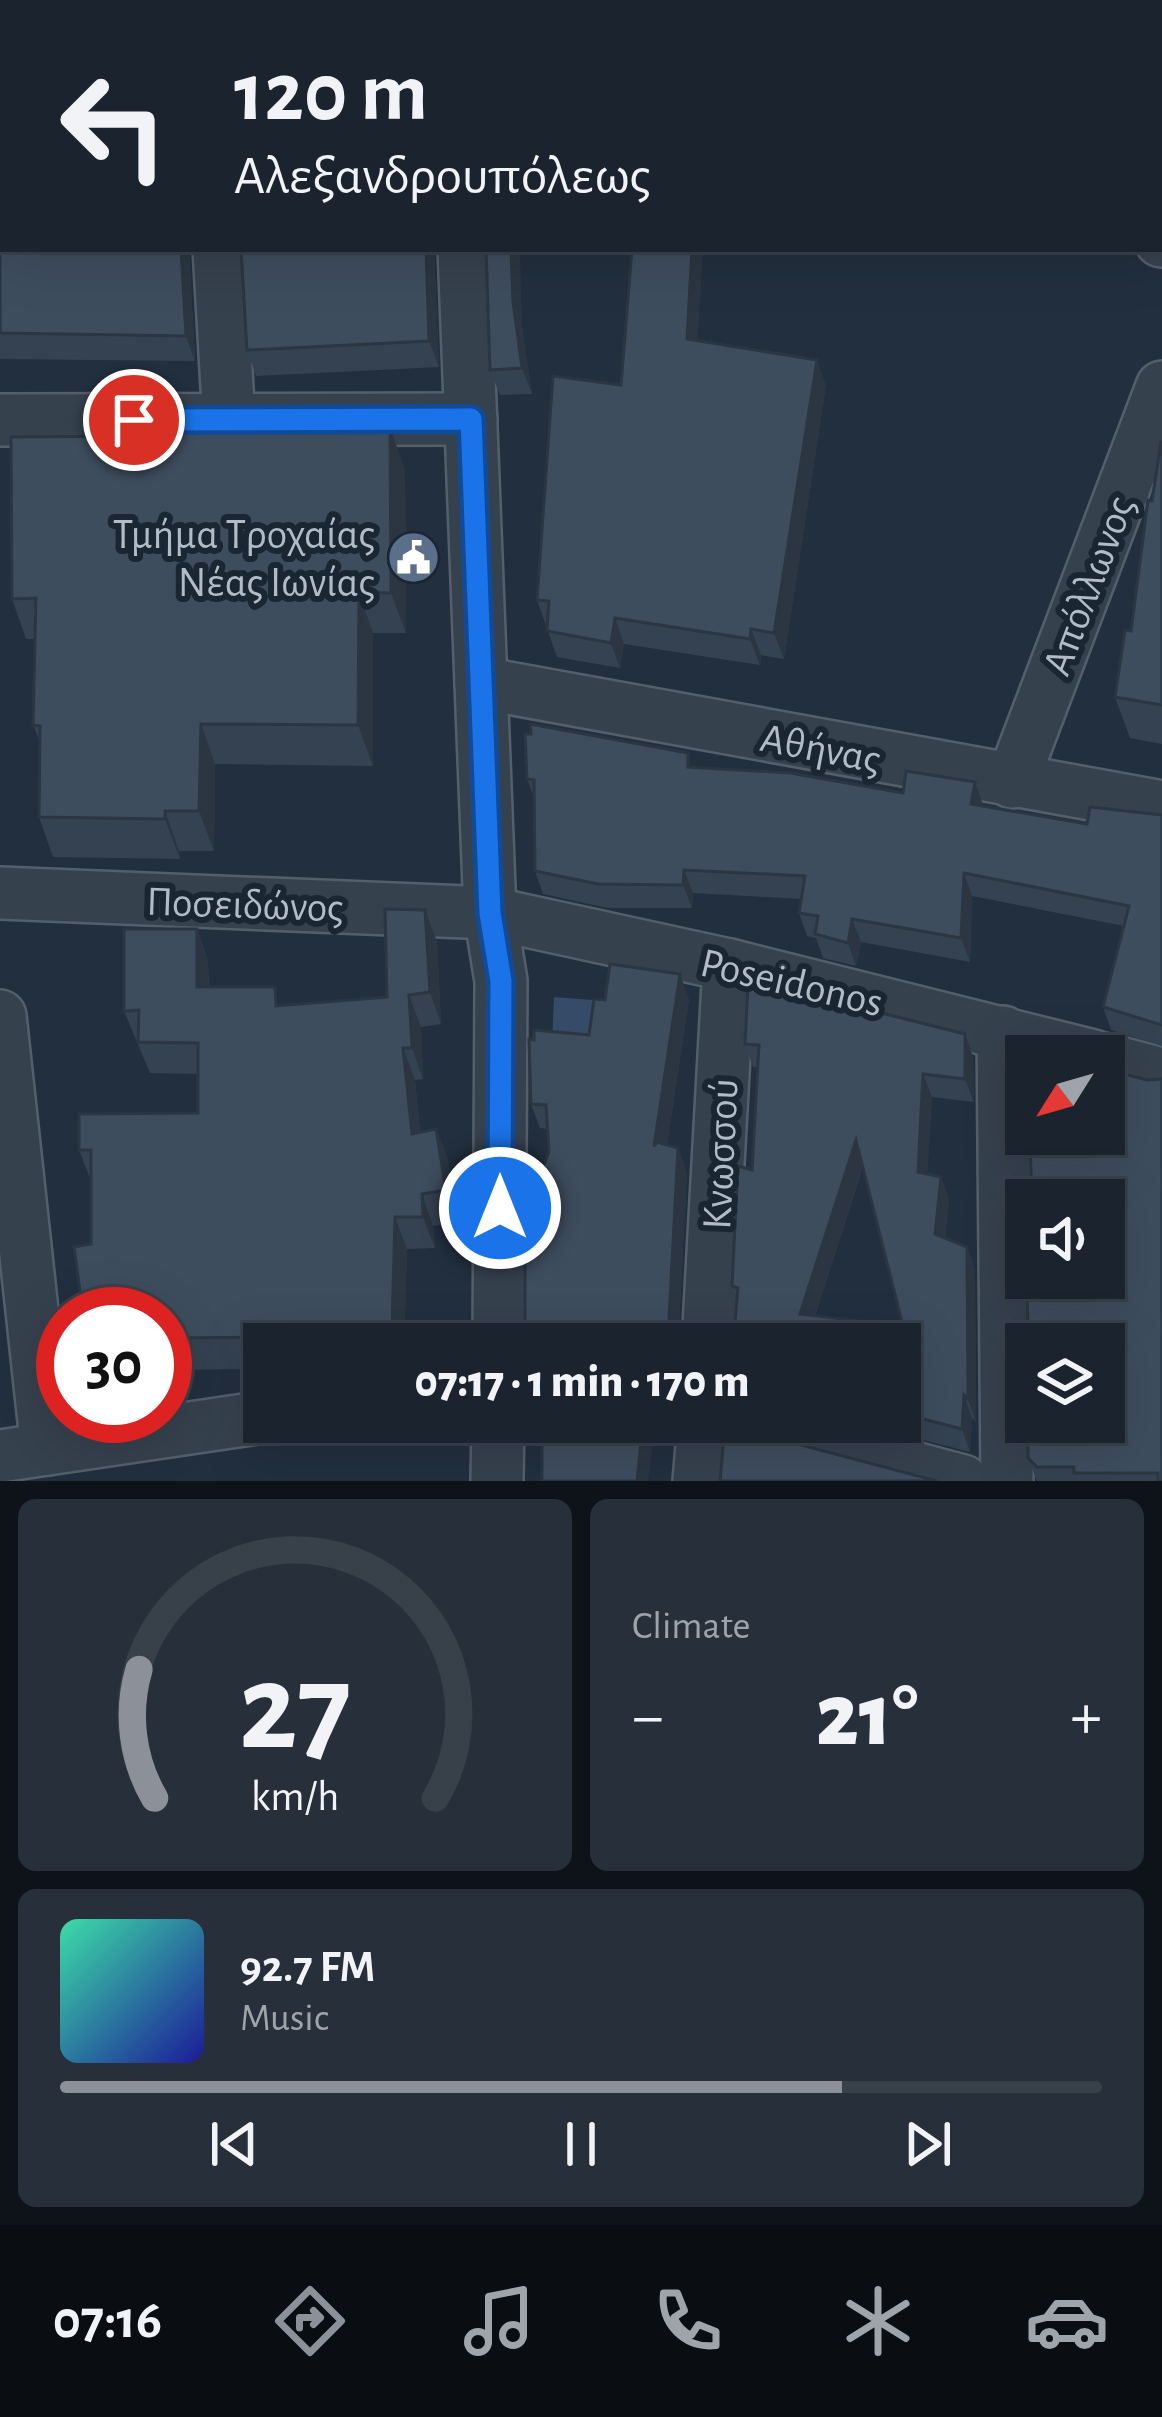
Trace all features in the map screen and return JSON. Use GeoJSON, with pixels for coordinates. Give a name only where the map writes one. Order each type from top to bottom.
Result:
{"type":"FeatureCollection","features":[{"type":"Feature","properties":{"kind":"street"},"geometry":{"type":"LineString","coordinates":[[219,252],[229,422]]}},
{"type":"Feature","properties":{"kind":"street"},"geometry":{"type":"LineString","coordinates":[[464,252],[490,913],[501,981],[500,1323]]}},
{"type":"Feature","properties":{"kind":"street","name":"Απόλλωνος"},"geometry":{"type":"LineString","coordinates":[[1012,782],[1162,387]]}},
{"type":"Feature","properties":{"kind":"street"},"geometry":{"type":"LineString","coordinates":[[0,420],[471,419]]}},
{"type":"Feature","properties":{"kind":"street","name":"Αθήνας"},"geometry":{"type":"LineString","coordinates":[[481,683],[1162,807]]}},
{"type":"Feature","properties":{"kind":"street","name":"Ποσειδώνος"},"geometry":{"type":"LineString","coordinates":[[0,893],[490,913]]}},
{"type":"Feature","properties":{"kind":"street","name":"Poseidonos"},"geometry":{"type":"LineString","coordinates":[[490,913],[1014,1035]]}},
{"type":"Feature","properties":{"kind":"street","name":"Κνωσσού"},"geometry":{"type":"LineString","coordinates":[[709,1323],[729,965]]}},
{"type":"Feature","properties":{"kind":"street"},"geometry":{"type":"LineString","coordinates":[[0,1016],[24,1452],[243,1420]]}},
{"type":"Feature","properties":{"kind":"street"},"geometry":{"type":"LineString","coordinates":[[1003,1032],[1007,1481]]}},
{"type":"Feature","properties":{"kind":"street"},"geometry":{"type":"LineString","coordinates":[[1125,1064],[1162,1074]]}},
{"type":"Feature","properties":{"kind":"street"},"geometry":{"type":"LineString","coordinates":[[497,1481],[498,1443]]}},
{"type":"Feature","properties":{"kind":"street"},"geometry":{"type":"LineString","coordinates":[[699,1481],[702,1443]]}},
{"type":"Feature","properties":{"kind":"street"},"geometry":{"type":"LineString","coordinates":[[819,1443],[963,1481]]}},
{"type":"Feature","properties":{"kind":"water"},"geometry":{"type":"Polygon","coordinates":[[[554,997],[593,1000],[592,1011],[599,1020],[594,1046],[552,1042],[554,997]]]}},
{"type":"Feature","properties":{"kind":"building"},"geometry":{"type":"Polygon","coordinates":[[[0,252],[181,252],[186,336],[0,333],[0,252]]]}},
{"type":"Feature","properties":{"kind":"building"},"geometry":{"type":"Polygon","coordinates":[[[241,252],[426,252],[429,341],[247,350],[241,252]]]}},
{"type":"Feature","properties":{"kind":"building"},"geometry":{"type":"Polygon","coordinates":[[[486,252],[511,252],[522,368],[490,370],[486,252]]]}},
{"type":"Feature","properties":{"kind":"building"},"geometry":{"type":"Polygon","coordinates":[[[632,252],[692,252],[687,339],[817,360],[774,633],[751,629],[750,639],[615,618],[611,643],[547,631],[549,601],[537,600],[553,376],[621,385],[632,252]]]}},
{"type":"Feature","properties":{"kind":"building"},"geometry":{"type":"Polygon","coordinates":[[[146,427],[390,428],[391,593],[359,592],[358,725],[201,724],[199,811],[165,811],[165,819],[39,817],[40,726],[33,725],[36,598],[12,599],[11,437],[145,436],[146,427]]]}},
{"type":"Feature","properties":{"kind":"building"},"geometry":{"type":"Polygon","coordinates":[[[1161,442],[1162,705],[1115,697],[1125,630],[1131,631],[1148,500],[1152,501],[1161,442]]]}},
{"type":"Feature","properties":{"kind":"building"},"geometry":{"type":"Polygon","coordinates":[[[530,724],[688,753],[688,767],[790,773],[903,793],[906,771],[975,782],[971,804],[1087,824],[1090,807],[1162,815],[1162,1025],[1103,1007],[1129,906],[964,873],[961,938],[852,919],[848,943],[815,934],[818,916],[799,913],[805,876],[684,870],[683,885],[598,884],[535,871],[534,780],[527,779],[525,734],[531,734],[530,724]]]}},
{"type":"Feature","properties":{"kind":"building"},"geometry":{"type":"Polygon","coordinates":[[[385,909],[425,910],[430,992],[409,995],[412,1048],[403,1048],[412,1134],[436,1129],[446,1190],[422,1194],[423,1217],[395,1217],[392,1323],[243,1323],[243,1337],[192,1338],[192,1287],[79,1287],[74,1247],[91,1244],[91,1150],[79,1150],[79,1114],[198,1113],[198,1043],[138,1042],[139,1010],[124,1011],[124,929],[197,929],[197,987],[275,987],[276,1006],[387,997],[385,909]]]}},
{"type":"Feature","properties":{"kind":"building"},"geometry":{"type":"Polygon","coordinates":[[[610,964],[680,974],[654,1146],[657,1142],[678,1148],[670,1323],[525,1323],[521,1218],[531,1218],[549,1151],[546,1105],[531,1104],[529,1039],[534,1040],[534,1030],[589,1035],[594,999],[605,1000],[610,964]]]}},
{"type":"Feature","properties":{"kind":"building"},"geometry":{"type":"Polygon","coordinates":[[[748,985],[794,991],[965,1034],[965,1079],[923,1074],[918,1172],[941,1177],[935,1234],[967,1247],[968,1399],[964,1395],[962,1429],[921,1418],[921,1323],[902,1323],[856,1140],[800,1314],[877,1323],[735,1323],[738,1288],[732,1286],[738,1166],[752,1170],[759,1045],[745,1044],[748,985]]]}},
{"type":"Feature","properties":{"kind":"building"},"geometry":{"type":"Polygon","coordinates":[[[1125,1074],[1162,1079],[1162,1481],[1158,1473],[1074,1473],[1074,1467],[1037,1467],[1028,1458],[1028,1443],[1125,1443],[1125,1323],[1028,1323],[1027,1299],[1125,1299],[1125,1179],[1031,1179],[1030,1155],[1125,1155],[1125,1074]]]}},
{"type":"Feature","properties":{"kind":"building"},"geometry":{"type":"Polygon","coordinates":[[[542,1443],[641,1443],[637,1481],[542,1481],[542,1443]]]}},
{"type":"Feature","properties":{"kind":"building"},"geometry":{"type":"Polygon","coordinates":[[[723,1443],[793,1443],[937,1481],[720,1481],[723,1443]]]}},
{"type":"Feature","properties":{"kind":"place","name":"Τμήμα Τροχαίας Νέας Ιωνίας"},"geometry":{"type":"Point","coordinates":[414,557]}},
{"type":"Feature","properties":{"kind":"route"},"geometry":{"type":"LineString","coordinates":[[134,420],[471,419],[490,913],[501,981],[500,1208]]}}]}
